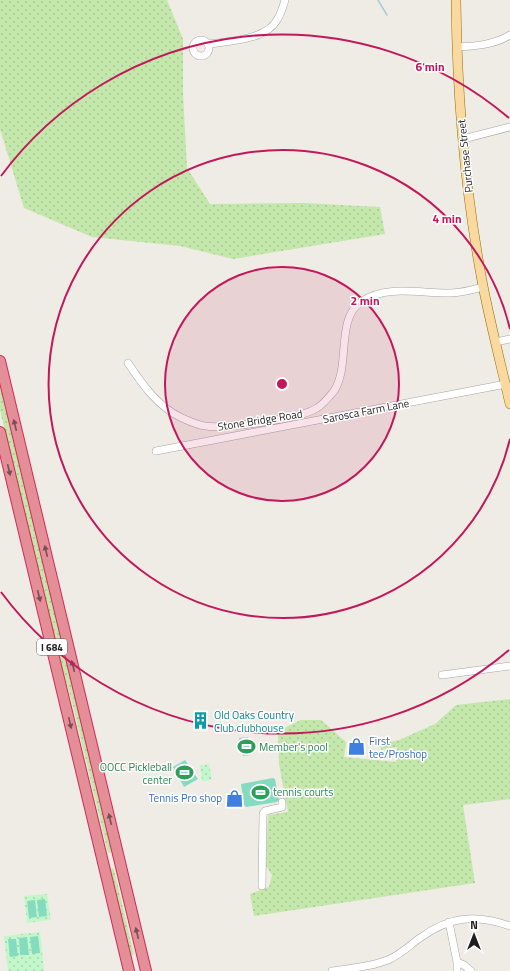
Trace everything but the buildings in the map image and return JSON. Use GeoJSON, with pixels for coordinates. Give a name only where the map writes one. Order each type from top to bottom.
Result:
{"type":"FeatureCollection","features":[{"type":"Feature","properties":{"kind":"highway","name":"I 684"},"geometry":{"type":"LineString","coordinates":[[0,360],[146,971]]}},
{"type":"Feature","properties":{"kind":"highway","name":"I 684"},"geometry":{"type":"LineString","coordinates":[[0,432],[129,971]]}},
{"type":"Feature","properties":{"kind":"main road","name":"Purchase Street"},"geometry":{"type":"LineString","coordinates":[[456,0],[456,47],[459,105],[471,210],[483,287],[510,404]]}},
{"type":"Feature","properties":{"kind":"street"},"geometry":{"type":"LineString","coordinates":[[209,44],[253,37],[271,28],[277,22],[285,0]]}},
{"type":"Feature","properties":{"kind":"street"},"geometry":{"type":"LineString","coordinates":[[456,47],[491,43],[510,35]]}},
{"type":"Feature","properties":{"kind":"street"},"geometry":{"type":"LineString","coordinates":[[463,139],[510,127]]}},
{"type":"Feature","properties":{"kind":"street","name":"Stone Bridge Road"},"geometry":{"type":"LineString","coordinates":[[128,362],[151,394],[167,409],[181,418],[203,426],[235,426],[287,417],[310,412],[319,407],[335,390],[340,377],[344,358],[346,328],[355,308],[361,302],[379,293],[428,292],[451,294],[483,287]]}},
{"type":"Feature","properties":{"kind":"street"},"geometry":{"type":"LineString","coordinates":[[496,342],[510,339]]}},
{"type":"Feature","properties":{"kind":"street","name":"Sarosca Farm Lane"},"geometry":{"type":"LineString","coordinates":[[156,451],[506,384]]}},
{"type":"Feature","properties":{"kind":"street"},"geometry":{"type":"LineString","coordinates":[[442,675],[510,666]]}},
{"type":"Feature","properties":{"kind":"street"},"geometry":{"type":"LineString","coordinates":[[262,886],[263,814],[265,811],[282,807],[282,802]]}},
{"type":"Feature","properties":{"kind":"street"},"geometry":{"type":"LineString","coordinates":[[332,971],[362,969],[390,959],[420,938],[449,922],[476,918],[487,919],[510,926]]}},
{"type":"Feature","properties":{"kind":"street"},"geometry":{"type":"LineString","coordinates":[[449,922],[457,962],[457,971]]}},
{"type":"Feature","properties":{"kind":"street"},"geometry":{"type":"LineString","coordinates":[[457,962],[471,971]]}},
{"type":"Feature","properties":{"kind":"green space"},"geometry":{"type":"Polygon","coordinates":[[[0,0],[167,0],[183,39],[183,94],[187,168],[210,204],[304,203],[380,207],[385,234],[233,259],[180,246],[92,237],[24,208],[0,129],[0,0]]]}},
{"type":"Feature","properties":{"kind":"green space"},"geometry":{"type":"Polygon","coordinates":[[[0,381],[103,811],[112,852],[108,853],[0,410],[0,381]]]}},
{"type":"Feature","properties":{"kind":"green space"},"geometry":{"type":"Polygon","coordinates":[[[510,699],[510,799],[463,805],[475,883],[254,916],[250,894],[269,887],[272,875],[266,866],[268,815],[288,812],[279,764],[278,731],[301,720],[321,720],[346,742],[344,757],[396,762],[397,747],[381,750],[380,744],[399,740],[435,724],[456,705],[510,699]]]}},
{"type":"Feature","properties":{"kind":"green space","name":"OOCC Pickleball center"},"geometry":{"type":"Polygon","coordinates":[[[185,760],[198,779],[184,787],[173,767],[185,760]]]}},
{"type":"Feature","properties":{"kind":"green space"},"geometry":{"type":"Polygon","coordinates":[[[209,764],[212,780],[202,781],[200,765],[209,764]]]}},
{"type":"Feature","properties":{"kind":"green space","name":"tennis courts"},"geometry":{"type":"Polygon","coordinates":[[[273,778],[275,779],[279,800],[277,802],[246,807],[244,805],[241,784],[273,778]]]}},
{"type":"Feature","properties":{"kind":"green space"},"geometry":{"type":"Polygon","coordinates":[[[110,869],[114,869],[134,954],[131,956],[110,869]]]}},
{"type":"Feature","properties":{"kind":"green space"},"geometry":{"type":"Polygon","coordinates":[[[47,894],[51,920],[27,923],[24,896],[47,894]]]}},
{"type":"Feature","properties":{"kind":"green space"},"geometry":{"type":"Polygon","coordinates":[[[45,899],[47,916],[39,917],[37,900],[45,899]]]}},
{"type":"Feature","properties":{"kind":"green space"},"geometry":{"type":"Polygon","coordinates":[[[35,900],[37,917],[29,918],[27,901],[35,900]]]}},
{"type":"Feature","properties":{"kind":"green space"},"geometry":{"type":"Polygon","coordinates":[[[40,932],[44,971],[8,971],[4,936],[40,932]]]}},
{"type":"Feature","properties":{"kind":"green space"},"geometry":{"type":"Polygon","coordinates":[[[38,936],[40,953],[32,954],[30,937],[38,936]]]}},
{"type":"Feature","properties":{"kind":"green space"},"geometry":{"type":"Polygon","coordinates":[[[27,937],[29,955],[20,955],[19,938],[27,937]]]}},
{"type":"Feature","properties":{"kind":"green space"},"geometry":{"type":"Polygon","coordinates":[[[8,939],[16,939],[18,956],[10,957],[8,939]]]}},
{"type":"Feature","properties":{"kind":"water","name":"Member's pool"},"geometry":{"type":"Polygon","coordinates":[[[248,737],[251,755],[243,756],[239,738],[248,737]]]}},
{"type":"Feature","properties":{"kind":"waterway"},"geometry":{"type":"LineString","coordinates":[[378,0],[387,15]]}},
{"type":"Feature","properties":{"kind":"place","name":"Old Oaks Country Club clubhouse"},"geometry":{"type":"Point","coordinates":[201,721]}},
{"type":"Feature","properties":{"kind":"place","name":"Member's pool"},"geometry":{"type":"Point","coordinates":[246,747]}},
{"type":"Feature","properties":{"kind":"place","name":"First tee/Proshop"},"geometry":{"type":"Point","coordinates":[356,747]}},
{"type":"Feature","properties":{"kind":"place","name":"OOCC Pickleball center"},"geometry":{"type":"Point","coordinates":[185,773]}},
{"type":"Feature","properties":{"kind":"place","name":"tennis courts"},"geometry":{"type":"Point","coordinates":[260,792]}},
{"type":"Feature","properties":{"kind":"place","name":"Tennis Pro shop"},"geometry":{"type":"Point","coordinates":[235,798]}}]}
